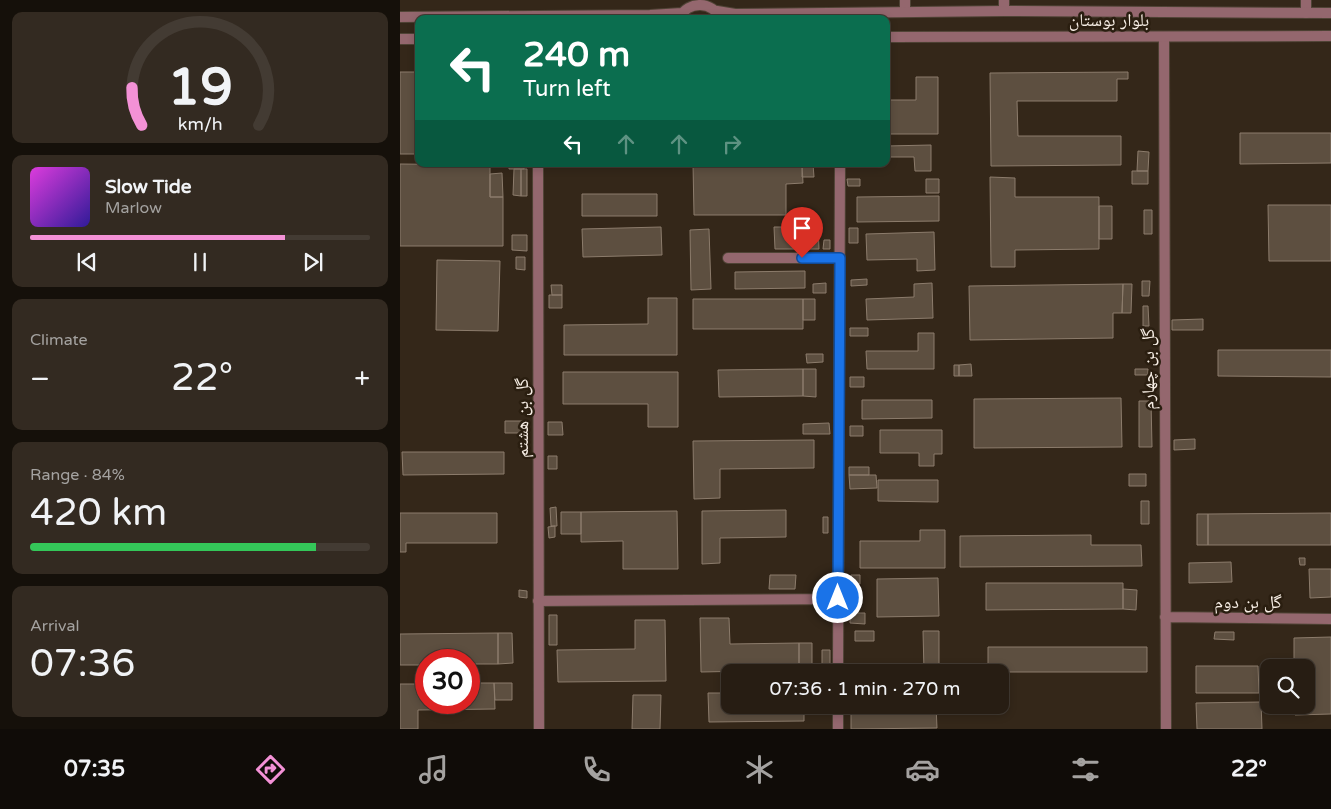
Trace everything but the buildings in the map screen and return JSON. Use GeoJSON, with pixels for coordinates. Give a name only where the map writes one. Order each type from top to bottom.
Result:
{"type":"FeatureCollection","features":[{"type":"Feature","properties":{"kind":"street"},"geometry":{"type":"LineString","coordinates":[[905,0],[905,12]]}},
{"type":"Feature","properties":{"kind":"street"},"geometry":{"type":"LineString","coordinates":[[1004,0],[1004,11]]}},
{"type":"Feature","properties":{"kind":"street"},"geometry":{"type":"LineString","coordinates":[[1306,0],[1306,13]]}},
{"type":"Feature","properties":{"kind":"street"},"geometry":{"type":"LineString","coordinates":[[681,15],[688,8],[703,2]]}},
{"type":"Feature","properties":{"kind":"street","name":"بلوار بوستان"},"geometry":{"type":"LineString","coordinates":[[703,2],[719,15],[1004,11],[1331,13]]}},
{"type":"Feature","properties":{"kind":"street"},"geometry":{"type":"LineString","coordinates":[[400,17],[415,17]]}},
{"type":"Feature","properties":{"kind":"street","name":"بلوار بوستان"},"geometry":{"type":"LineString","coordinates":[[890,37],[1331,36]]}},
{"type":"Feature","properties":{"kind":"street","name":"گل بن چهارم"},"geometry":{"type":"LineString","coordinates":[[1164,37],[1166,729]]}},
{"type":"Feature","properties":{"kind":"street"},"geometry":{"type":"LineString","coordinates":[[400,39],[415,39]]}},
{"type":"Feature","properties":{"kind":"street","name":"گل بن هشتم"},"geometry":{"type":"LineString","coordinates":[[538,167],[539,729]]}},
{"type":"Feature","properties":{"kind":"street"},"geometry":{"type":"LineString","coordinates":[[838,664],[840,167]]}},
{"type":"Feature","properties":{"kind":"street"},"geometry":{"type":"LineString","coordinates":[[728,258],[840,258]]}},
{"type":"Feature","properties":{"kind":"street"},"geometry":{"type":"LineString","coordinates":[[538,601],[838,598]]}},
{"type":"Feature","properties":{"kind":"street","name":"گل بن دوم"},"geometry":{"type":"LineString","coordinates":[[1165,617],[1331,619]]}},
{"type":"Feature","properties":{"kind":"street"},"geometry":{"type":"LineString","coordinates":[[838,714],[838,729]]}},
{"type":"Feature","properties":{"kind":"route"},"geometry":{"type":"LineString","coordinates":[[802,258],[840,258],[838,598]]}}]}
